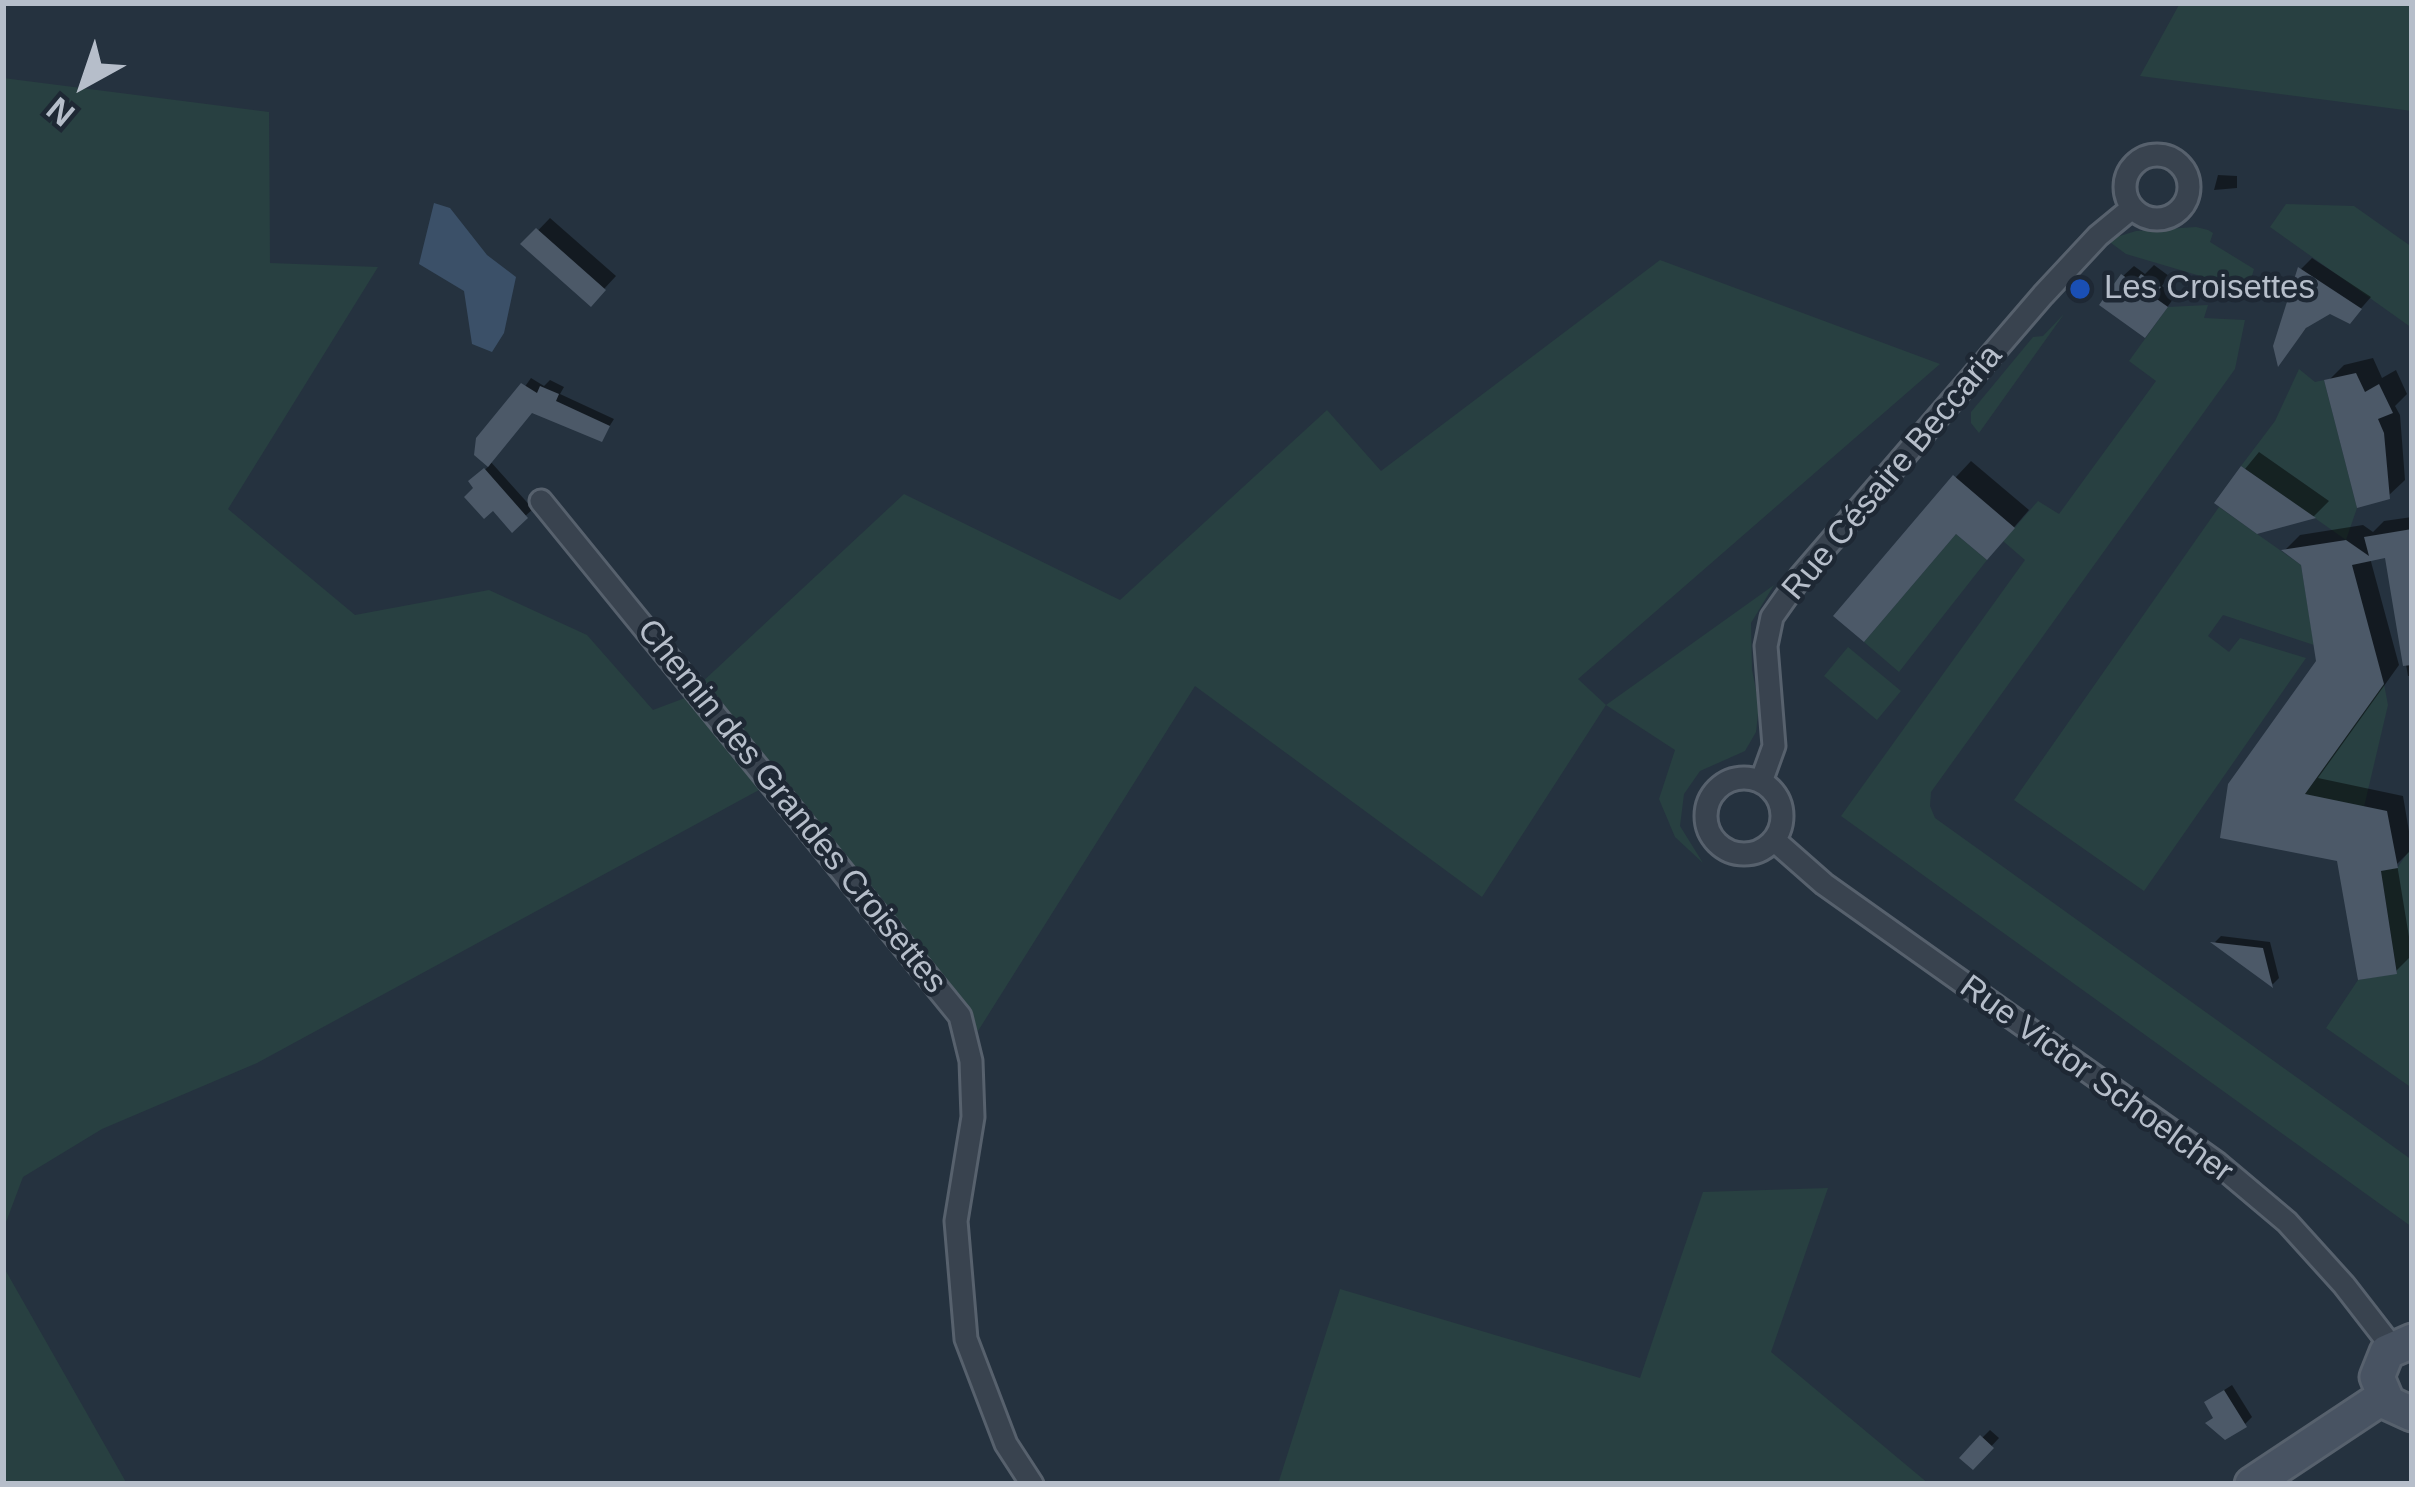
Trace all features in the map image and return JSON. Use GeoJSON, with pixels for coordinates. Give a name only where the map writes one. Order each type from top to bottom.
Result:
{"type":"FeatureCollection","features":[{"type":"Feature","properties":{"kind":"main road"},"geometry":{"type":"LineString","coordinates":[[2252,1484],[2397,1405],[2377,1370],[2402,1344]]}},
{"type":"Feature","properties":{"kind":"street","name":"Rue Césaire Beccaria"},"geometry":{"type":"LineString","coordinates":[[1760,782],[1774,746],[1766,646],[1772,617],[1801,576],[2043,295],[2098,236],[2132,208]]}},
{"type":"Feature","properties":{"kind":"street","name":"Chemin des Grandes Croisettes"},"geometry":{"type":"LineString","coordinates":[[541,501],[960,1016],[971,1061],[973,1117],[956,1221],[966,1339],[1006,1444],[1032,1484]]}},
{"type":"Feature","properties":{"kind":"street"},"geometry":{"type":"LineString","coordinates":[[1741,778],[1760,782],[1780,803],[1782,823],[1774,840],[1758,852],[1738,854],[1713,838],[1706,819],[1710,800],[1722,785],[1741,778]]}},
{"type":"Feature","properties":{"kind":"street","name":"Rue Victor Schoelcher"},"geometry":{"type":"LineString","coordinates":[[1774,840],[1825,884],[2217,1163],[2287,1222],[2402,1344]]}},
{"type":"Feature","properties":{"kind":"green space"},"geometry":{"type":"Polygon","coordinates":[[[2180,3],[2412,3],[2412,111],[2140,76],[2180,3]]]}},
{"type":"Feature","properties":{"kind":"green space"},"geometry":{"type":"Polygon","coordinates":[[[3,78],[269,112],[270,263],[378,267],[228,509],[355,615],[489,590],[587,635],[653,710],[685,698],[904,494],[1120,600],[1327,410],[1381,471],[1660,260],[1940,364],[1578,679],[1606,705],[1482,897],[1195,686],[978,1031],[781,778],[257,1063],[102,1129],[23,1177],[3,1230],[3,78]]]}},
{"type":"Feature","properties":{"kind":"green space"},"geometry":{"type":"Polygon","coordinates":[[[2286,204],[2354,206],[2412,247],[2412,328],[2270,227],[2286,204]]]}},
{"type":"Feature","properties":{"kind":"green space"},"geometry":{"type":"Polygon","coordinates":[[[2196,227],[2213,233],[2210,242],[2254,269],[2248,290],[2126,254],[2107,240],[2136,231],[2196,227]]]}},
{"type":"Feature","properties":{"kind":"green space"},"geometry":{"type":"Polygon","coordinates":[[[2208,305],[2204,318],[2245,320],[2235,369],[1931,792],[1930,806],[1935,818],[2412,1160],[2412,1227],[1841,816],[2025,560],[2003,541],[2038,501],[2059,514],[2156,381],[2129,361],[2168,307],[2208,305]]]}},
{"type":"Feature","properties":{"kind":"green space"},"geometry":{"type":"Polygon","coordinates":[[[2064,314],[1979,433],[1971,423],[1971,412],[2033,337],[2043,336],[2064,314]]]}},
{"type":"Feature","properties":{"kind":"green space"},"geometry":{"type":"Polygon","coordinates":[[[2299,369],[2315,382],[2324,380],[2357,508],[2346,540],[2241,466],[2275,421],[2299,369]]]}},
{"type":"Feature","properties":{"kind":"green space"},"geometry":{"type":"Polygon","coordinates":[[[2219,507],[2301,565],[2314,645],[2223,615],[2208,636],[2229,652],[2240,638],[2306,658],[2144,891],[2014,800],[2219,507]]]}},
{"type":"Feature","properties":{"kind":"green space"},"geometry":{"type":"Polygon","coordinates":[[[1956,534],[1987,560],[1899,672],[1864,642],[1956,534]]]}},
{"type":"Feature","properties":{"kind":"green space"},"geometry":{"type":"Polygon","coordinates":[[[1774,585],[1751,623],[1759,705],[1756,732],[1745,751],[1700,771],[1684,794],[1680,826],[1703,863],[1675,837],[1659,799],[1675,750],[1606,705],[1774,585]]]}},
{"type":"Feature","properties":{"kind":"green space"},"geometry":{"type":"Polygon","coordinates":[[[1848,647],[1901,691],[1877,720],[1824,676],[1848,647]]]}},
{"type":"Feature","properties":{"kind":"green space"},"geometry":{"type":"Polygon","coordinates":[[[2384,684],[2388,705],[2364,807],[2327,817],[2242,774],[2310,787],[2384,684]]]}},
{"type":"Feature","properties":{"kind":"green space"},"geometry":{"type":"Polygon","coordinates":[[[2412,846],[2412,1088],[2326,1028],[2358,980],[2397,973],[2381,871],[2398,867],[2412,846]]]}},
{"type":"Feature","properties":{"kind":"green space"},"geometry":{"type":"Polygon","coordinates":[[[1828,1188],[1771,1352],[1929,1484],[1278,1484],[1340,1289],[1640,1378],[1703,1192],[1828,1188]]]}},
{"type":"Feature","properties":{"kind":"green space"},"geometry":{"type":"Polygon","coordinates":[[[3,1266],[127,1484],[3,1484],[3,1266]]]}},
{"type":"Feature","properties":{"kind":"water"},"geometry":{"type":"Polygon","coordinates":[[[434,203],[450,208],[487,255],[516,277],[504,333],[492,352],[472,344],[464,291],[419,264],[434,203]]]}},
{"type":"Feature","properties":{"kind":"building"},"geometry":{"type":"Polygon","coordinates":[[[536,228],[606,290],[591,307],[520,244],[536,228]]]}},
{"type":"Feature","properties":{"kind":"building"},"geometry":{"type":"Polygon","coordinates":[[[2298,267],[2362,309],[2350,324],[2330,314],[2306,328],[2278,367],[2273,346],[2298,267]]]}},
{"type":"Feature","properties":{"kind":"building"},"geometry":{"type":"Polygon","coordinates":[[[2121,274],[2134,283],[2141,274],[2161,287],[2154,297],[2168,307],[2145,338],[2099,305],[2121,274]]]}},
{"type":"Feature","properties":{"kind":"building"},"geometry":{"type":"Polygon","coordinates":[[[2356,373],[2365,392],[2379,384],[2393,413],[2378,419],[2384,433],[2390,499],[2357,508],[2324,380],[2356,373]]]}},
{"type":"Feature","properties":{"kind":"building"},"geometry":{"type":"Polygon","coordinates":[[[521,383],[537,393],[540,386],[559,394],[556,401],[610,426],[602,442],[532,413],[488,467],[474,455],[476,438],[521,383]]]}},
{"type":"Feature","properties":{"kind":"building"},"geometry":{"type":"Polygon","coordinates":[[[2241,466],[2316,518],[2257,534],[2214,503],[2241,466]]]}},
{"type":"Feature","properties":{"kind":"building"},"geometry":{"type":"Polygon","coordinates":[[[484,468],[528,518],[512,533],[493,511],[484,519],[464,497],[473,488],[468,481],[484,468]]]}},
{"type":"Feature","properties":{"kind":"building"},"geometry":{"type":"Polygon","coordinates":[[[1953,475],[2015,528],[1987,560],[1956,534],[1864,642],[1833,616],[1953,475]]]}},
{"type":"Feature","properties":{"kind":"building"},"geometry":{"type":"Polygon","coordinates":[[[2412,529],[2412,665],[2403,666],[2385,558],[2352,565],[2384,684],[2305,794],[2387,811],[2398,868],[2381,871],[2397,974],[2358,980],[2337,861],[2220,838],[2228,784],[2316,661],[2301,565],[2281,550],[2346,540],[2369,556],[2364,537],[2412,529]]]}},
{"type":"Feature","properties":{"kind":"building"},"geometry":{"type":"Polygon","coordinates":[[[2210,942],[2263,948],[2273,988],[2210,942]]]}},
{"type":"Feature","properties":{"kind":"building"},"geometry":{"type":"Polygon","coordinates":[[[2224,1390],[2247,1427],[2225,1440],[2205,1423],[2213,1418],[2204,1402],[2224,1390]]]}},
{"type":"Feature","properties":{"kind":"building"},"geometry":{"type":"Polygon","coordinates":[[[1980,1435],[1994,1448],[1973,1470],[1959,1458],[1980,1435]]]}},
{"type":"Feature","properties":{"kind":"place","name":"Les Croisettes"},"geometry":{"type":"Point","coordinates":[2080,289]}}]}
